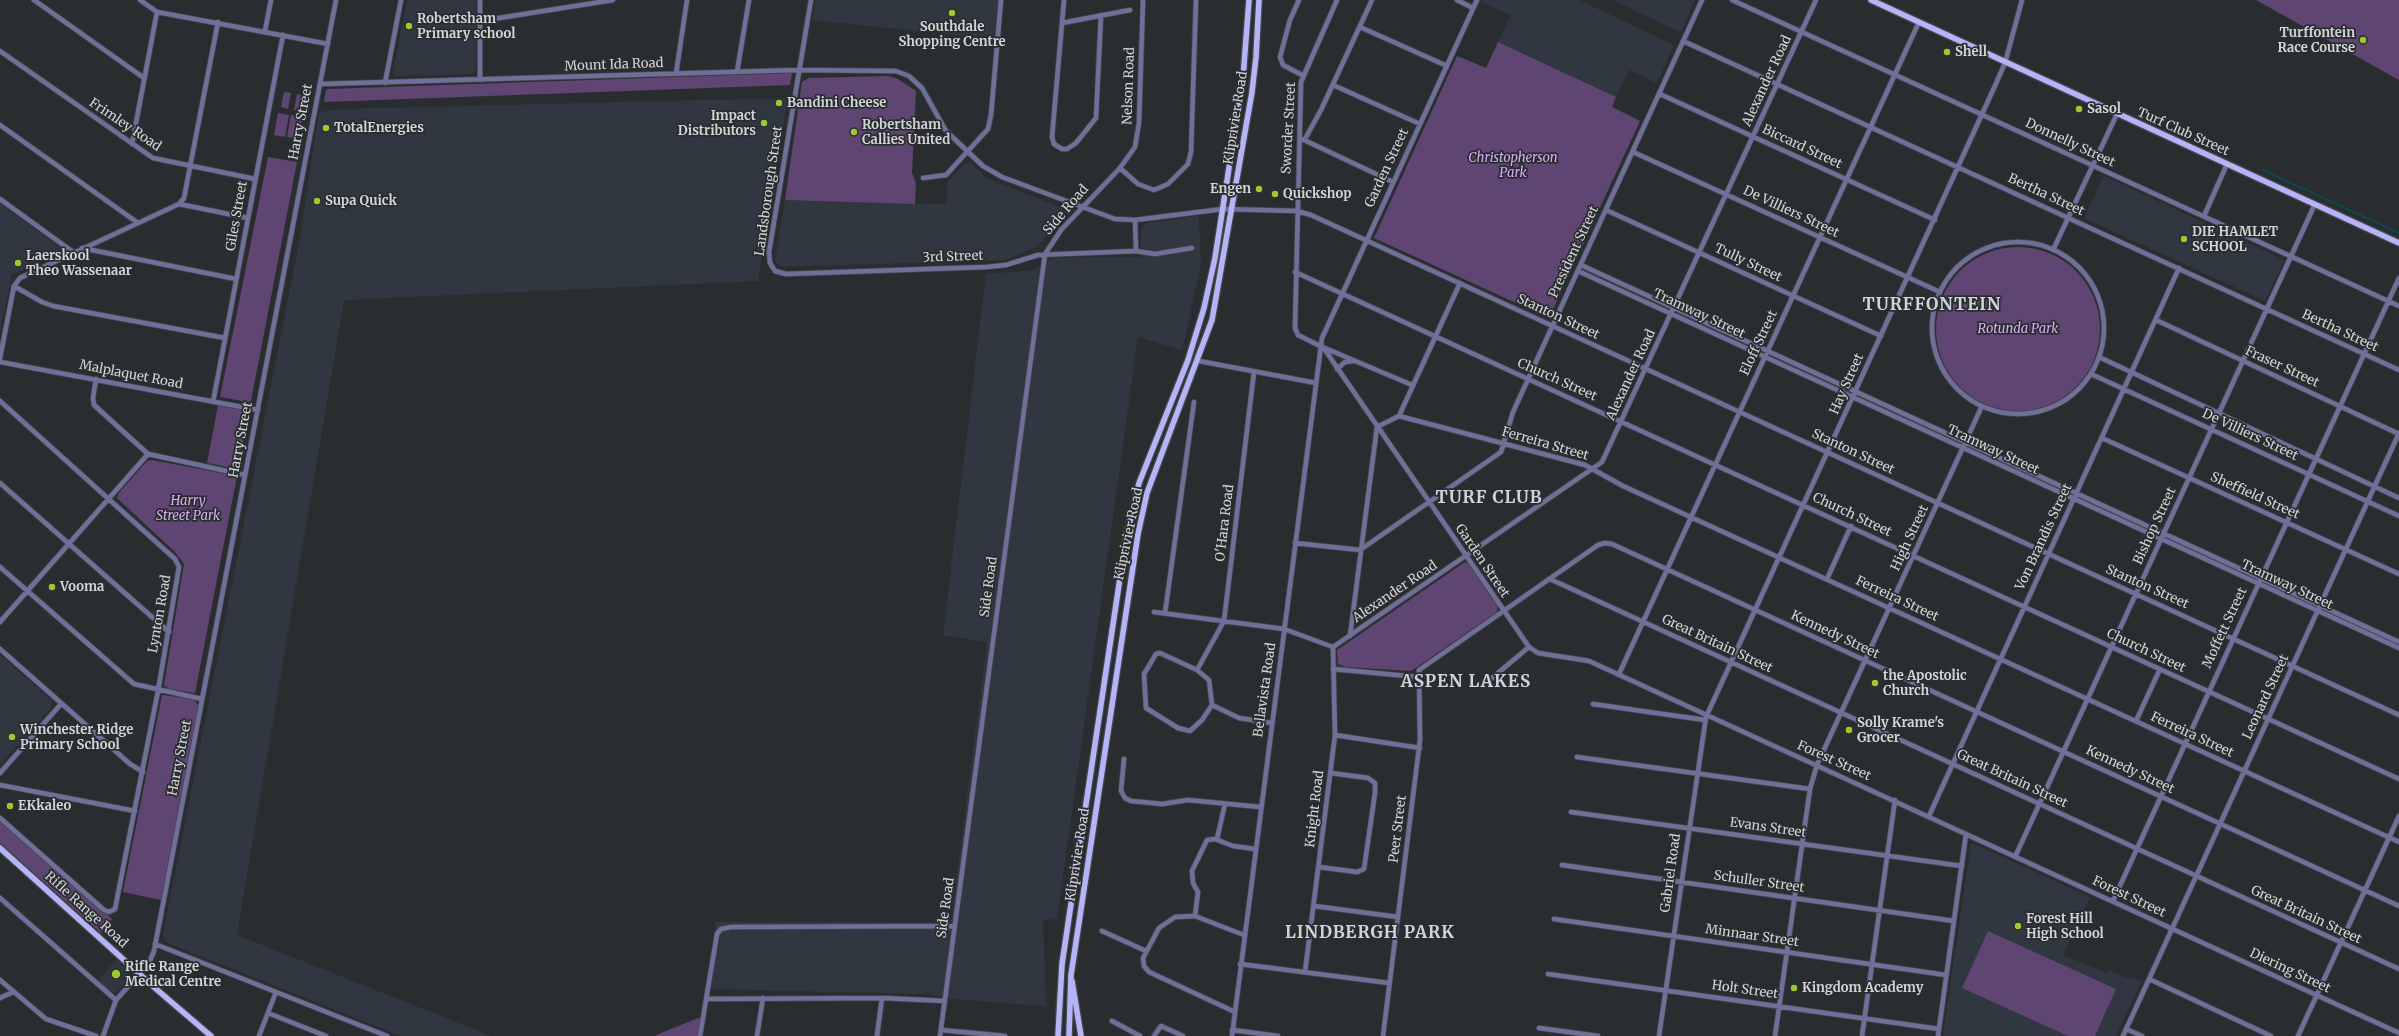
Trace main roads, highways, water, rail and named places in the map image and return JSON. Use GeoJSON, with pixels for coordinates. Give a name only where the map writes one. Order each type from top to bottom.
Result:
{"type":"FeatureCollection","features":[{"type":"Feature","properties":{"kind":"main road","name":"Kliprivier Road"},"geometry":{"type":"LineString","coordinates":[[1057,1036],[1062,964],[1131,512],[1146,463],[1198,331],[1210,281],[1223,209],[1243,78],[1249,0]]}},
{"type":"Feature","properties":{"kind":"main road","name":"Kliprivier Road"},"geometry":{"type":"LineString","coordinates":[[1069,1036],[1070,975],[1143,508],[1199,361],[1216,305],[1256,64],[1260,0]]}},
{"type":"Feature","properties":{"kind":"main road","name":"Turf Club Street"},"geometry":{"type":"LineString","coordinates":[[1871,0],[2005,63],[2399,243]]}},
{"type":"Feature","properties":{"kind":"main road","name":"Rifle Range Road"},"geometry":{"type":"LineString","coordinates":[[0,848],[211,1036]]}},
{"type":"Feature","properties":{"kind":"main road"},"geometry":{"type":"LineString","coordinates":[[1070,975],[1081,1036]]}},
{"type":"Feature","properties":{"kind":"waterway"},"geometry":{"type":"LineString","coordinates":[[2263,170],[2399,233]]}},
{"type":"Feature","properties":{"kind":"place","name":"Southdale Shopping Centre"},"geometry":{"type":"Point","coordinates":[952,13]}},
{"type":"Feature","properties":{"kind":"place","name":"Robertsham Primary school"},"geometry":{"type":"Point","coordinates":[409,26]}},
{"type":"Feature","properties":{"kind":"place","name":"Turffontein Race Course"},"geometry":{"type":"Point","coordinates":[2363,40]}},
{"type":"Feature","properties":{"kind":"place","name":"Shell"},"geometry":{"type":"Point","coordinates":[1947,52]}},
{"type":"Feature","properties":{"kind":"place","name":"Bandini Cheese"},"geometry":{"type":"Point","coordinates":[779,103]}},
{"type":"Feature","properties":{"kind":"place","name":"Sasol"},"geometry":{"type":"Point","coordinates":[2079,109]}},
{"type":"Feature","properties":{"kind":"place","name":"Impact Distributors"},"geometry":{"type":"Point","coordinates":[764,123]}},
{"type":"Feature","properties":{"kind":"place","name":"TotalEnergies"},"geometry":{"type":"Point","coordinates":[326,128]}},
{"type":"Feature","properties":{"kind":"place","name":"Robertsham Callies United"},"geometry":{"type":"Point","coordinates":[854,132]}},
{"type":"Feature","properties":{"kind":"place","name":"Engen"},"geometry":{"type":"Point","coordinates":[1259,189]}},
{"type":"Feature","properties":{"kind":"place","name":"Quickshop"},"geometry":{"type":"Point","coordinates":[1275,194]}},
{"type":"Feature","properties":{"kind":"place","name":"Supa Quick"},"geometry":{"type":"Point","coordinates":[317,201]}},
{"type":"Feature","properties":{"kind":"place","name":"DIE HAMLET SCHOOL"},"geometry":{"type":"Point","coordinates":[2184,239]}},
{"type":"Feature","properties":{"kind":"place","name":"Laerskool Theo Wassenaar"},"geometry":{"type":"Point","coordinates":[18,263]}},
{"type":"Feature","properties":{"kind":"place","name":"Vooma"},"geometry":{"type":"Point","coordinates":[52,587]}},
{"type":"Feature","properties":{"kind":"place","name":"the Apostolic Church"},"geometry":{"type":"Point","coordinates":[1875,683]}},
{"type":"Feature","properties":{"kind":"place","name":"Solly Krame's Grocer"},"geometry":{"type":"Point","coordinates":[1849,730]}},
{"type":"Feature","properties":{"kind":"place","name":"Winchester Ridge Primary School"},"geometry":{"type":"Point","coordinates":[12,737]}},
{"type":"Feature","properties":{"kind":"place","name":"EKkaleo"},"geometry":{"type":"Point","coordinates":[10,806]}},
{"type":"Feature","properties":{"kind":"place","name":"Forest Hill High School"},"geometry":{"type":"Point","coordinates":[2018,926]}},
{"type":"Feature","properties":{"kind":"place","name":"Rifle Range Medical Centre"},"geometry":{"type":"Point","coordinates":[116,974]}},
{"type":"Feature","properties":{"kind":"place","name":"Kingdom Academy"},"geometry":{"type":"Point","coordinates":[1794,988]}},
{"type":"Feature","properties":{"kind":"district","name":"TURFFONTEIN"},"geometry":{"type":"Point","coordinates":[1932,305]}},
{"type":"Feature","properties":{"kind":"district","name":"TURF CLUB"},"geometry":{"type":"Point","coordinates":[1489,498]}},
{"type":"Feature","properties":{"kind":"district","name":"ASPEN LAKES"},"geometry":{"type":"Point","coordinates":[1466,682]}},
{"type":"Feature","properties":{"kind":"district","name":"LINDBERGH PARK"},"geometry":{"type":"Point","coordinates":[1370,933]}},
{"type":"Feature","properties":{"kind":"park label","name":"Christopherson Park"},"geometry":{"type":"Point","coordinates":[1513,166]}},
{"type":"Feature","properties":{"kind":"park label","name":"Rotunda Park"},"geometry":{"type":"Point","coordinates":[2018,329]}},
{"type":"Feature","properties":{"kind":"park label","name":"Harry Street Park"},"geometry":{"type":"Point","coordinates":[188,508]}}]}
